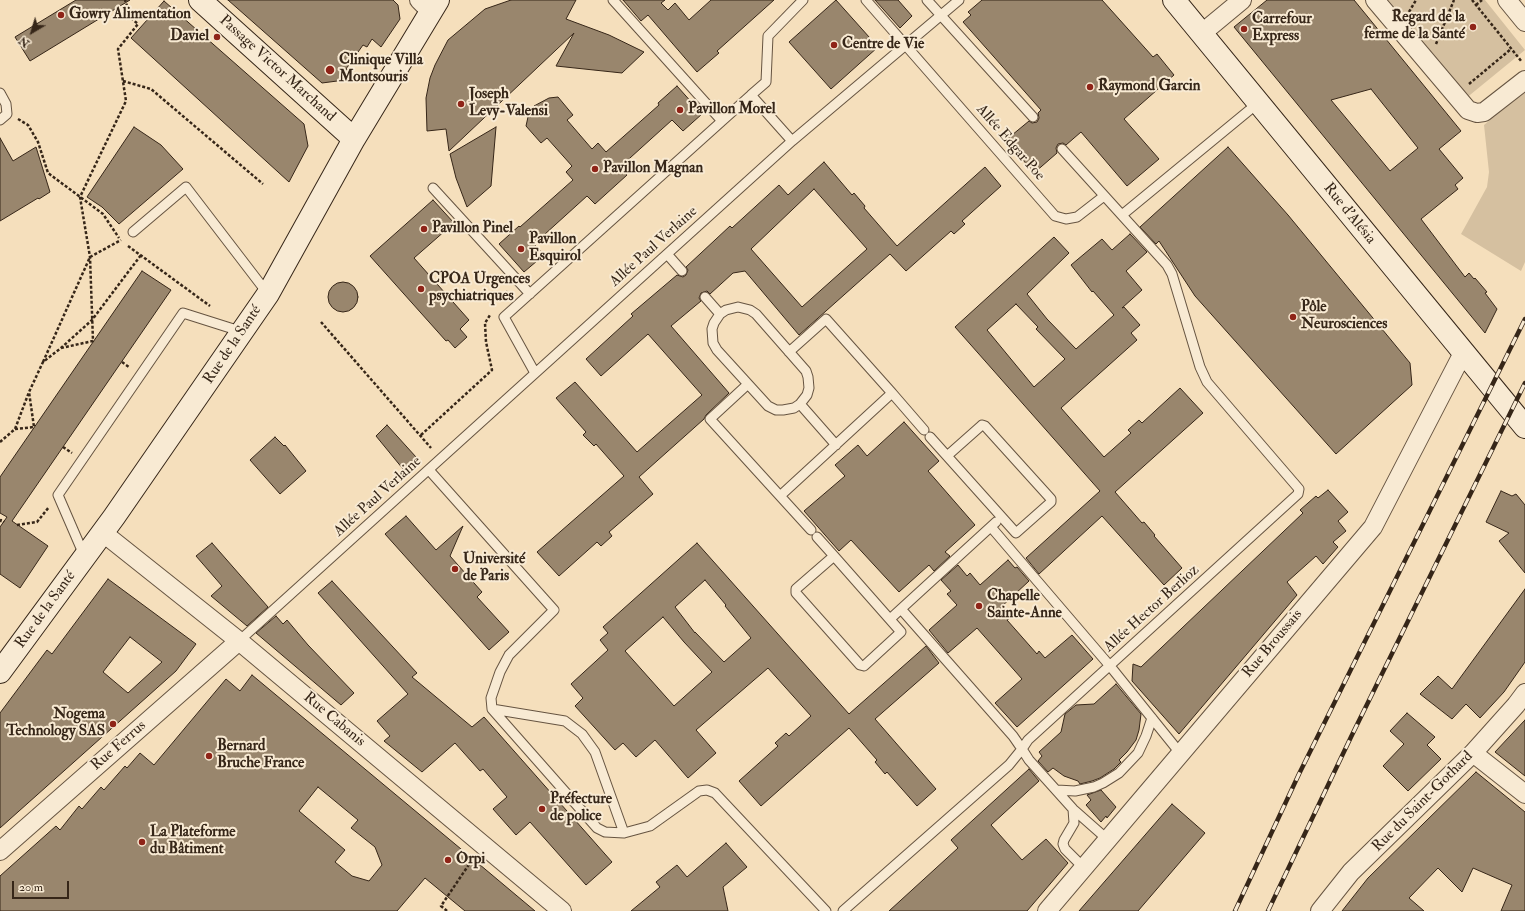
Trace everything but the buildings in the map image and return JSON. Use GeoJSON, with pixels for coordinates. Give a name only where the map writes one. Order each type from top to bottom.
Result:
{"type":"FeatureCollection","features":[{"type":"Feature","properties":{"kind":"street","name":"Passage Victor Marchand"},"geometry":{"type":"LineString","coordinates":[[200,0],[354,139]]}},
{"type":"Feature","properties":{"kind":"street","name":"Rue d'Alésia"},"geometry":{"type":"LineString","coordinates":[[1174,0],[1525,427]]}},
{"type":"Feature","properties":{"kind":"street"},"geometry":{"type":"LineString","coordinates":[[1201,34],[1242,0]]}},
{"type":"Feature","properties":{"kind":"street"},"geometry":{"type":"LineString","coordinates":[[1375,0],[1468,110],[1477,113],[1484,112],[1525,80]]}},
{"type":"Feature","properties":{"kind":"street"},"geometry":{"type":"LineString","coordinates":[[1507,0],[1525,22]]}},
{"type":"Feature","properties":{"kind":"street","name":"Rue de la Santé"},"geometry":{"type":"LineString","coordinates":[[0,672],[85,556],[243,332],[268,294],[429,4]]}},
{"type":"Feature","properties":{"kind":"street","name":"Rue Broussais"},"geometry":{"type":"LineString","coordinates":[[1046,911],[1373,527],[1463,353]]}},
{"type":"Feature","properties":{"kind":"street","name":"Rue Cabanis"},"geometry":{"type":"LineString","coordinates":[[102,532],[239,641],[562,911]]}},
{"type":"Feature","properties":{"kind":"street","name":"Rue Ferrus"},"geometry":{"type":"LineString","coordinates":[[0,851],[239,641]]}},
{"type":"Feature","properties":{"kind":"street","name":"Rue du Saint-Gothard"},"geometry":{"type":"LineString","coordinates":[[1320,911],[1351,872],[1473,753],[1525,693]]}},
{"type":"Feature","properties":{"kind":"street"},"geometry":{"type":"LineString","coordinates":[[1473,753],[1525,794]]}},
{"type":"Feature","properties":{"kind":"lane"},"geometry":{"type":"LineString","coordinates":[[613,0],[722,121]]}},
{"type":"Feature","properties":{"kind":"lane"},"geometry":{"type":"LineString","coordinates":[[535,373],[504,317],[766,82],[768,36],[803,0]]}},
{"type":"Feature","properties":{"kind":"lane","name":"Allée Edgar Poe"},"geometry":{"type":"LineString","coordinates":[[866,0],[1055,216],[1066,219],[1078,217],[1104,196]]}},
{"type":"Feature","properties":{"kind":"lane"},"geometry":{"type":"LineString","coordinates":[[926,0],[1033,117]]}},
{"type":"Feature","properties":{"kind":"lane","name":"Allée Paul Verlaine"},"geometry":{"type":"LineString","coordinates":[[239,641],[792,141],[960,0]]}},
{"type":"Feature","properties":{"kind":"lane"},"geometry":{"type":"LineString","coordinates":[[0,93],[6,104],[3,117]]}},
{"type":"Feature","properties":{"kind":"lane"},"geometry":{"type":"LineString","coordinates":[[751,95],[792,141]]}},
{"type":"Feature","properties":{"kind":"lane"},"geometry":{"type":"LineString","coordinates":[[1062,149],[1122,215],[1258,103]]}},
{"type":"Feature","properties":{"kind":"lane"},"geometry":{"type":"LineString","coordinates":[[133,232],[186,187],[268,294]]}},
{"type":"Feature","properties":{"kind":"lane"},"geometry":{"type":"LineString","coordinates":[[433,188],[530,294]]}},
{"type":"Feature","properties":{"kind":"lane","name":"Allée Hector Berlioz"},"geometry":{"type":"LineString","coordinates":[[846,910],[1009,765],[1028,740],[1298,494],[1299,489],[1207,382],[1200,367],[1172,274],[1167,265],[1122,215]]}},
{"type":"Feature","properties":{"kind":"lane"},"geometry":{"type":"LineString","coordinates":[[667,254],[682,271]]}},
{"type":"Feature","properties":{"kind":"lane"},"geometry":{"type":"LineString","coordinates":[[705,298],[720,314]]}},
{"type":"Feature","properties":{"kind":"lane"},"geometry":{"type":"LineString","coordinates":[[738,307],[750,310],[756,314],[789,352],[806,371],[808,377],[808,392],[800,404],[788,410],[772,408],[768,406],[716,350],[713,343],[712,329],[714,323],[720,314],[726,310],[738,307]]}},
{"type":"Feature","properties":{"kind":"lane"},"geometry":{"type":"LineString","coordinates":[[85,556],[58,494],[182,313],[243,332]]}},
{"type":"Feature","properties":{"kind":"lane"},"geometry":{"type":"LineString","coordinates":[[789,352],[826,319],[924,430]]}},
{"type":"Feature","properties":{"kind":"lane"},"geometry":{"type":"LineString","coordinates":[[748,384],[710,419],[834,556],[901,632],[864,666],[860,665],[796,593],[796,589],[834,556]]}},
{"type":"Feature","properties":{"kind":"lane"},"geometry":{"type":"LineString","coordinates":[[780,496],[892,393]]}},
{"type":"Feature","properties":{"kind":"lane"},"geometry":{"type":"LineString","coordinates":[[800,404],[836,445]]}},
{"type":"Feature","properties":{"kind":"lane"},"geometry":{"type":"LineString","coordinates":[[930,438],[1016,533],[1050,502],[1051,499],[985,426],[982,426],[947,456]]}},
{"type":"Feature","properties":{"kind":"lane"},"geometry":{"type":"LineString","coordinates":[[429,470],[554,610],[509,655],[500,672],[491,698],[492,709],[597,828],[605,832],[624,833],[650,826],[699,791],[707,790],[715,793],[826,911]]}},
{"type":"Feature","properties":{"kind":"lane"},"geometry":{"type":"LineString","coordinates":[[890,619],[1001,518]]}},
{"type":"Feature","properties":{"kind":"lane"},"geometry":{"type":"LineString","coordinates":[[991,527],[1110,666],[1180,753]]}},
{"type":"Feature","properties":{"kind":"lane"},"geometry":{"type":"LineString","coordinates":[[901,609],[1014,736],[1029,760],[1073,809],[1107,839]]}},
{"type":"Feature","properties":{"kind":"lane"},"geometry":{"type":"LineString","coordinates":[[492,709],[565,721],[582,734],[595,752],[624,833]]}},
{"type":"Feature","properties":{"kind":"lane"},"geometry":{"type":"LineString","coordinates":[[1057,790],[1075,791],[1089,788],[1103,783],[1118,773],[1138,753],[1152,718]]}},
{"type":"Feature","properties":{"kind":"lane"},"geometry":{"type":"LineString","coordinates":[[1073,809],[1074,823],[1063,844],[1065,849],[1083,867]]}},
{"type":"Feature","properties":{"kind":"path"},"geometry":{"type":"LineString","coordinates":[[61,348],[93,341],[90,257],[80,197],[126,101],[118,49],[138,24],[131,18],[125,0]]}},
{"type":"Feature","properties":{"kind":"path"},"geometry":{"type":"LineString","coordinates":[[1406,16],[1416,0]]}},
{"type":"Feature","properties":{"kind":"path"},"geometry":{"type":"LineString","coordinates":[[1434,49],[1454,0]]}},
{"type":"Feature","properties":{"kind":"path"},"geometry":{"type":"LineString","coordinates":[[1472,0],[1525,66]]}},
{"type":"Feature","properties":{"kind":"path"},"geometry":{"type":"LineString","coordinates":[[1476,5],[1482,0]]}},
{"type":"Feature","properties":{"kind":"path"},"geometry":{"type":"LineString","coordinates":[[1466,87],[1511,49]]}},
{"type":"Feature","properties":{"kind":"path"},"geometry":{"type":"LineString","coordinates":[[123,81],[151,89],[263,184]]}},
{"type":"Feature","properties":{"kind":"path"},"geometry":{"type":"LineString","coordinates":[[3,117],[28,125],[38,142],[48,173],[103,214],[120,240],[214,309]]}},
{"type":"Feature","properties":{"kind":"path"},"geometry":{"type":"LineString","coordinates":[[0,442],[15,429],[29,392],[90,257],[120,240]]}},
{"type":"Feature","properties":{"kind":"path"},"geometry":{"type":"LineString","coordinates":[[43,362],[92,320],[141,255]]}},
{"type":"Feature","properties":{"kind":"path"},"geometry":{"type":"LineString","coordinates":[[497,304],[501,297],[519,282]]}},
{"type":"Feature","properties":{"kind":"path"},"geometry":{"type":"LineString","coordinates":[[421,436],[492,370],[486,342],[485,323],[493,310]]}},
{"type":"Feature","properties":{"kind":"path"},"geometry":{"type":"LineString","coordinates":[[321,322],[441,459]]}},
{"type":"Feature","properties":{"kind":"path"},"geometry":{"type":"LineString","coordinates":[[15,429],[34,427],[29,392]]}},
{"type":"Feature","properties":{"kind":"path"},"geometry":{"type":"LineString","coordinates":[[17,524],[37,522],[51,503]]}},
{"type":"Feature","properties":{"kind":"path"},"geometry":{"type":"LineString","coordinates":[[447,911],[441,906],[473,859]]}},
{"type":"Feature","properties":{"kind":"shaded area"},"geometry":{"type":"Polygon","coordinates":[[[1383,0],[1485,0],[1525,50],[1465,99],[1383,0]]]}},
{"type":"Feature","properties":{"kind":"shaded area"},"geometry":{"type":"Polygon","coordinates":[[[1525,91],[1525,262],[1521,271],[1461,234],[1487,187],[1489,172],[1484,125],[1525,91]]]}},
{"type":"Feature","properties":{"kind":"railway"},"geometry":{"type":"LineString","coordinates":[[1235,911],[1299,774],[1525,319]]}},
{"type":"Feature","properties":{"kind":"railway"},"geometry":{"type":"LineString","coordinates":[[1268,911],[1351,737],[1525,383]]}},
{"type":"Feature","properties":{"kind":"place","name":"Gowry Alimentation"},"geometry":{"type":"Point","coordinates":[61,15]}},
{"type":"Feature","properties":{"kind":"place","name":"Regard de la ferme de la Santé"},"geometry":{"type":"Point","coordinates":[1473,27]}},
{"type":"Feature","properties":{"kind":"place","name":"Carrefour Express"},"geometry":{"type":"Point","coordinates":[1244,29]}},
{"type":"Feature","properties":{"kind":"place","name":"Daviel"},"geometry":{"type":"Point","coordinates":[217,37]}},
{"type":"Feature","properties":{"kind":"place","name":"Centre de Vie"},"geometry":{"type":"Point","coordinates":[834,45]}},
{"type":"Feature","properties":{"kind":"place","name":"Clinique Villa Montsouris"},"geometry":{"type":"Point","coordinates":[330,70]}},
{"type":"Feature","properties":{"kind":"place","name":"Raymond Garcin"},"geometry":{"type":"Point","coordinates":[1090,87]}},
{"type":"Feature","properties":{"kind":"place","name":"Joseph Levy-Valensi"},"geometry":{"type":"Point","coordinates":[461,104]}},
{"type":"Feature","properties":{"kind":"place","name":"Pavillon Morel"},"geometry":{"type":"Point","coordinates":[680,110]}},
{"type":"Feature","properties":{"kind":"place","name":"Pavillon Magnan"},"geometry":{"type":"Point","coordinates":[595,169]}},
{"type":"Feature","properties":{"kind":"place","name":"Pavillon Pinel"},"geometry":{"type":"Point","coordinates":[424,229]}},
{"type":"Feature","properties":{"kind":"place","name":"Pavillon Esquirol"},"geometry":{"type":"Point","coordinates":[521,249]}},
{"type":"Feature","properties":{"kind":"place","name":"CPOA Urgences psychiatriques"},"geometry":{"type":"Point","coordinates":[421,289]}},
{"type":"Feature","properties":{"kind":"place","name":"Pôle Neurosciences"},"geometry":{"type":"Point","coordinates":[1293,317]}},
{"type":"Feature","properties":{"kind":"place","name":"Université de Paris"},"geometry":{"type":"Point","coordinates":[455,569]}},
{"type":"Feature","properties":{"kind":"place","name":"Chapelle Sainte-Anne"},"geometry":{"type":"Point","coordinates":[979,606]}},
{"type":"Feature","properties":{"kind":"place","name":"Nogema Technology SAS"},"geometry":{"type":"Point","coordinates":[113,724]}},
{"type":"Feature","properties":{"kind":"place","name":"Bernard Bruche France"},"geometry":{"type":"Point","coordinates":[209,756]}},
{"type":"Feature","properties":{"kind":"place","name":"Préfecture de police"},"geometry":{"type":"Point","coordinates":[542,809]}},
{"type":"Feature","properties":{"kind":"place","name":"La Plateforme du Bâtiment"},"geometry":{"type":"Point","coordinates":[142,842]}},
{"type":"Feature","properties":{"kind":"place","name":"Orpi"},"geometry":{"type":"Point","coordinates":[448,860]}}]}
